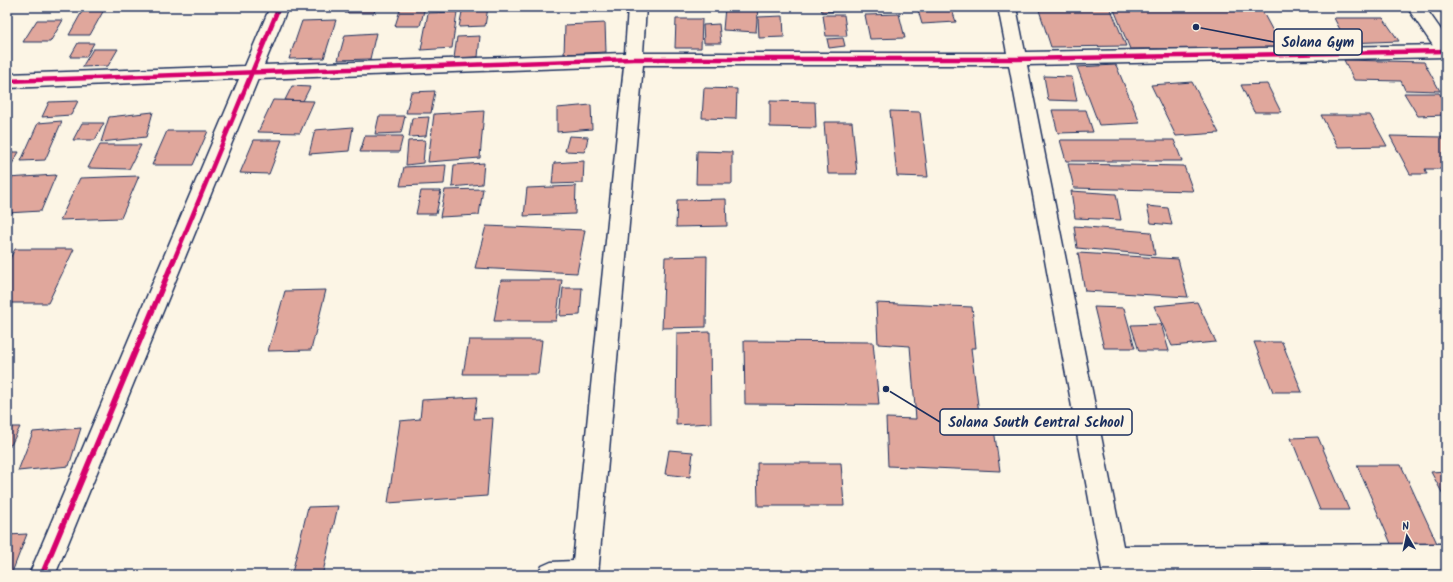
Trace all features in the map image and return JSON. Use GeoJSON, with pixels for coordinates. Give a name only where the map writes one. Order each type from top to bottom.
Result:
{"type":"FeatureCollection","features":[{"type":"Feature","properties":{"kind":"street"},"geometry":{"type":"LineString","coordinates":[[42,575],[280,7]]}},
{"type":"Feature","properties":{"kind":"street"},"geometry":{"type":"LineString","coordinates":[[551,575],[585,574],[634,59],[637,7]]}},
{"type":"Feature","properties":{"kind":"street"},"geometry":{"type":"LineString","coordinates":[[1007,7],[1114,567],[1446,556]]}},
{"type":"Feature","properties":{"kind":"street"},"geometry":{"type":"LineString","coordinates":[[1416,7],[1446,51]]}},
{"type":"Feature","properties":{"kind":"street"},"geometry":{"type":"LineString","coordinates":[[7,81],[634,59],[1017,59],[1446,51]]}},
{"type":"Feature","properties":{"kind":"building"},"geometry":{"type":"Polygon","coordinates":[[[347,7],[376,7],[374,13],[345,13],[347,7]]]}},
{"type":"Feature","properties":{"kind":"building"},"geometry":{"type":"Polygon","coordinates":[[[401,7],[425,7],[420,26],[395,26],[401,7]]]}},
{"type":"Feature","properties":{"kind":"building"},"geometry":{"type":"Polygon","coordinates":[[[463,7],[488,7],[485,26],[459,27],[463,7]]]}},
{"type":"Feature","properties":{"kind":"building"},"geometry":{"type":"Polygon","coordinates":[[[725,7],[758,7],[756,32],[723,30],[725,7]]]}},
{"type":"Feature","properties":{"kind":"building"},"geometry":{"type":"Polygon","coordinates":[[[821,7],[860,7],[860,10],[822,12],[821,7]]]}},
{"type":"Feature","properties":{"kind":"building"},"geometry":{"type":"Polygon","coordinates":[[[917,7],[951,7],[956,22],[922,24],[917,7]]]}},
{"type":"Feature","properties":{"kind":"building"},"geometry":{"type":"Polygon","coordinates":[[[1038,7],[1110,7],[1126,46],[1051,47],[1038,7]]]}},
{"type":"Feature","properties":{"kind":"building"},"geometry":{"type":"Polygon","coordinates":[[[1113,7],[1260,7],[1282,48],[1130,49],[1113,7]]]}},
{"type":"Feature","properties":{"kind":"building"},"geometry":{"type":"Polygon","coordinates":[[[84,8],[105,8],[90,35],[69,35],[84,8]]]}},
{"type":"Feature","properties":{"kind":"building"},"geometry":{"type":"Polygon","coordinates":[[[457,12],[452,48],[421,50],[428,13],[457,12]]]}},
{"type":"Feature","properties":{"kind":"building"},"geometry":{"type":"Polygon","coordinates":[[[899,14],[905,38],[870,39],[865,15],[899,14]]]}},
{"type":"Feature","properties":{"kind":"building"},"geometry":{"type":"Polygon","coordinates":[[[823,15],[844,15],[847,36],[826,36],[823,15]]]}},
{"type":"Feature","properties":{"kind":"building"},"geometry":{"type":"Polygon","coordinates":[[[783,16],[784,37],[759,38],[758,17],[783,16]]]}},
{"type":"Feature","properties":{"kind":"building"},"geometry":{"type":"Polygon","coordinates":[[[1334,18],[1383,18],[1399,41],[1347,43],[1334,18]]]}},
{"type":"Feature","properties":{"kind":"building"},"geometry":{"type":"Polygon","coordinates":[[[676,19],[702,19],[701,48],[675,48],[676,19]]]}},
{"type":"Feature","properties":{"kind":"building"},"geometry":{"type":"Polygon","coordinates":[[[37,20],[63,20],[50,42],[23,42],[37,20]]]}},
{"type":"Feature","properties":{"kind":"building"},"geometry":{"type":"Polygon","coordinates":[[[336,20],[324,58],[289,59],[302,21],[336,20]]]}},
{"type":"Feature","properties":{"kind":"building"},"geometry":{"type":"Polygon","coordinates":[[[605,23],[606,52],[564,54],[565,25],[605,23]]]}},
{"type":"Feature","properties":{"kind":"building"},"geometry":{"type":"Polygon","coordinates":[[[719,24],[721,43],[704,43],[703,25],[719,24]]]}},
{"type":"Feature","properties":{"kind":"building"},"geometry":{"type":"Polygon","coordinates":[[[376,33],[370,59],[338,60],[345,35],[376,33]]]}},
{"type":"Feature","properties":{"kind":"building"},"geometry":{"type":"Polygon","coordinates":[[[480,36],[478,57],[454,58],[457,37],[480,36]]]}},
{"type":"Feature","properties":{"kind":"building"},"geometry":{"type":"Polygon","coordinates":[[[843,38],[845,46],[829,48],[827,39],[843,38]]]}},
{"type":"Feature","properties":{"kind":"building"},"geometry":{"type":"Polygon","coordinates":[[[78,43],[94,43],[86,57],[70,57],[78,43]]]}},
{"type":"Feature","properties":{"kind":"building"},"geometry":{"type":"Polygon","coordinates":[[[93,49],[118,49],[108,66],[82,67],[93,49]]]}},
{"type":"Feature","properties":{"kind":"building"},"geometry":{"type":"Polygon","coordinates":[[[1344,60],[1424,62],[1440,91],[1405,90],[1401,81],[1354,80],[1344,60]]]}},
{"type":"Feature","properties":{"kind":"building"},"geometry":{"type":"Polygon","coordinates":[[[1116,65],[1140,123],[1099,125],[1077,67],[1116,65]]]}},
{"type":"Feature","properties":{"kind":"building"},"geometry":{"type":"Polygon","coordinates":[[[1044,76],[1072,77],[1077,101],[1048,100],[1044,76]]]}},
{"type":"Feature","properties":{"kind":"building"},"geometry":{"type":"Polygon","coordinates":[[[1192,82],[1219,133],[1176,136],[1151,85],[1192,82]]]}},
{"type":"Feature","properties":{"kind":"building"},"geometry":{"type":"Polygon","coordinates":[[[1267,84],[1281,112],[1254,112],[1241,85],[1267,84]]]}},
{"type":"Feature","properties":{"kind":"building"},"geometry":{"type":"Polygon","coordinates":[[[292,86],[310,87],[303,101],[285,100],[292,86]]]}},
{"type":"Feature","properties":{"kind":"building"},"geometry":{"type":"Polygon","coordinates":[[[704,88],[737,89],[736,119],[702,118],[704,88]]]}},
{"type":"Feature","properties":{"kind":"building"},"geometry":{"type":"Polygon","coordinates":[[[435,91],[431,113],[406,113],[411,92],[435,91]]]}},
{"type":"Feature","properties":{"kind":"building"},"geometry":{"type":"Polygon","coordinates":[[[1404,93],[1439,93],[1446,103],[1446,115],[1418,116],[1404,93]]]}},
{"type":"Feature","properties":{"kind":"building"},"geometry":{"type":"Polygon","coordinates":[[[273,100],[314,101],[300,133],[258,132],[273,100]]]}},
{"type":"Feature","properties":{"kind":"building"},"geometry":{"type":"Polygon","coordinates":[[[78,101],[71,115],[42,117],[49,102],[78,101]]]}},
{"type":"Feature","properties":{"kind":"building"},"geometry":{"type":"Polygon","coordinates":[[[770,101],[815,102],[816,128],[770,127],[770,101]]]}},
{"type":"Feature","properties":{"kind":"building"},"geometry":{"type":"Polygon","coordinates":[[[591,105],[592,129],[557,132],[557,108],[591,105]]]}},
{"type":"Feature","properties":{"kind":"building"},"geometry":{"type":"Polygon","coordinates":[[[1052,110],[1086,110],[1093,132],[1058,133],[1052,110]]]}},
{"type":"Feature","properties":{"kind":"building"},"geometry":{"type":"Polygon","coordinates":[[[484,111],[480,158],[428,162],[434,114],[484,111]]]}},
{"type":"Feature","properties":{"kind":"building"},"geometry":{"type":"Polygon","coordinates":[[[890,111],[920,112],[928,177],[897,176],[890,111]]]}},
{"type":"Feature","properties":{"kind":"building"},"geometry":{"type":"Polygon","coordinates":[[[153,112],[146,137],[101,142],[109,117],[153,112]]]}},
{"type":"Feature","properties":{"kind":"building"},"geometry":{"type":"Polygon","coordinates":[[[1321,115],[1370,115],[1387,146],[1338,147],[1321,115]]]}},
{"type":"Feature","properties":{"kind":"building"},"geometry":{"type":"Polygon","coordinates":[[[379,116],[405,116],[401,133],[375,134],[379,116]]]}},
{"type":"Feature","properties":{"kind":"building"},"geometry":{"type":"Polygon","coordinates":[[[429,117],[426,136],[409,137],[412,118],[429,117]]]}},
{"type":"Feature","properties":{"kind":"building"},"geometry":{"type":"Polygon","coordinates":[[[62,121],[45,160],[21,161],[38,123],[62,121]]]}},
{"type":"Feature","properties":{"kind":"building"},"geometry":{"type":"Polygon","coordinates":[[[824,122],[852,122],[857,174],[828,174],[824,122]]]}},
{"type":"Feature","properties":{"kind":"building"},"geometry":{"type":"Polygon","coordinates":[[[82,123],[104,123],[95,140],[73,140],[82,123]]]}},
{"type":"Feature","properties":{"kind":"building"},"geometry":{"type":"Polygon","coordinates":[[[353,127],[349,151],[309,154],[315,130],[353,127]]]}},
{"type":"Feature","properties":{"kind":"building"},"geometry":{"type":"Polygon","coordinates":[[[167,131],[208,131],[193,165],[152,165],[167,131]]]}},
{"type":"Feature","properties":{"kind":"building"},"geometry":{"type":"Polygon","coordinates":[[[365,136],[403,136],[399,152],[360,152],[365,136]]]}},
{"type":"Feature","properties":{"kind":"building"},"geometry":{"type":"Polygon","coordinates":[[[569,136],[588,137],[585,152],[565,151],[569,136]]]}},
{"type":"Feature","properties":{"kind":"building"},"geometry":{"type":"Polygon","coordinates":[[[1390,136],[1442,137],[1446,144],[1446,169],[1425,169],[1427,174],[1410,174],[1390,136]]]}},
{"type":"Feature","properties":{"kind":"building"},"geometry":{"type":"Polygon","coordinates":[[[254,140],[282,140],[269,174],[240,173],[254,140]]]}},
{"type":"Feature","properties":{"kind":"building"},"geometry":{"type":"Polygon","coordinates":[[[425,140],[423,163],[406,165],[408,141],[425,140]]]}},
{"type":"Feature","properties":{"kind":"building"},"geometry":{"type":"Polygon","coordinates":[[[1060,140],[1174,140],[1182,161],[1066,161],[1060,140]]]}},
{"type":"Feature","properties":{"kind":"building"},"geometry":{"type":"Polygon","coordinates":[[[100,145],[141,145],[129,169],[88,168],[100,145]]]}},
{"type":"Feature","properties":{"kind":"building"},"geometry":{"type":"Polygon","coordinates":[[[697,151],[732,152],[732,184],[696,184],[697,151]]]}},
{"type":"Feature","properties":{"kind":"building"},"geometry":{"type":"Polygon","coordinates":[[[7,152],[19,152],[12,164],[7,164],[7,152]]]}},
{"type":"Feature","properties":{"kind":"building"},"geometry":{"type":"Polygon","coordinates":[[[584,161],[583,183],[552,184],[554,163],[584,161]]]}},
{"type":"Feature","properties":{"kind":"building"},"geometry":{"type":"Polygon","coordinates":[[[484,163],[482,184],[452,187],[454,165],[484,163]]]}},
{"type":"Feature","properties":{"kind":"building"},"geometry":{"type":"Polygon","coordinates":[[[1068,164],[1184,166],[1193,191],[1074,188],[1068,164]]]}},
{"type":"Feature","properties":{"kind":"building"},"geometry":{"type":"Polygon","coordinates":[[[446,165],[444,184],[400,186],[404,167],[446,165]]]}},
{"type":"Feature","properties":{"kind":"building"},"geometry":{"type":"Polygon","coordinates":[[[56,175],[41,211],[7,213],[7,178],[56,175]]]}},
{"type":"Feature","properties":{"kind":"building"},"geometry":{"type":"Polygon","coordinates":[[[139,176],[121,218],[60,220],[80,178],[139,176]]]}},
{"type":"Feature","properties":{"kind":"building"},"geometry":{"type":"Polygon","coordinates":[[[576,186],[575,214],[524,216],[527,188],[576,186]]]}},
{"type":"Feature","properties":{"kind":"building"},"geometry":{"type":"Polygon","coordinates":[[[483,189],[479,215],[440,217],[445,190],[483,189]]]}},
{"type":"Feature","properties":{"kind":"building"},"geometry":{"type":"Polygon","coordinates":[[[421,191],[441,191],[436,214],[416,214],[421,191]]]}},
{"type":"Feature","properties":{"kind":"building"},"geometry":{"type":"Polygon","coordinates":[[[1071,191],[1116,194],[1121,220],[1075,218],[1071,191]]]}},
{"type":"Feature","properties":{"kind":"building"},"geometry":{"type":"Polygon","coordinates":[[[726,199],[727,226],[676,227],[677,200],[726,199]]]}},
{"type":"Feature","properties":{"kind":"building"},"geometry":{"type":"Polygon","coordinates":[[[1147,206],[1168,208],[1172,225],[1151,223],[1147,206]]]}},
{"type":"Feature","properties":{"kind":"building"},"geometry":{"type":"Polygon","coordinates":[[[486,226],[585,230],[577,273],[475,268],[486,226]]]}},
{"type":"Feature","properties":{"kind":"building"},"geometry":{"type":"Polygon","coordinates":[[[1074,226],[1151,232],[1155,255],[1077,248],[1074,226]]]}},
{"type":"Feature","properties":{"kind":"building"},"geometry":{"type":"Polygon","coordinates":[[[15,249],[74,249],[48,303],[7,303],[7,264],[15,249]]]}},
{"type":"Feature","properties":{"kind":"building"},"geometry":{"type":"Polygon","coordinates":[[[1078,253],[1178,259],[1188,297],[1085,291],[1078,253]]]}},
{"type":"Feature","properties":{"kind":"building"},"geometry":{"type":"Polygon","coordinates":[[[707,256],[706,327],[662,328],[665,257],[707,256]]]}},
{"type":"Feature","properties":{"kind":"building"},"geometry":{"type":"Polygon","coordinates":[[[501,280],[562,280],[556,321],[494,321],[501,280]]]}},
{"type":"Feature","properties":{"kind":"building"},"geometry":{"type":"Polygon","coordinates":[[[563,288],[582,288],[580,315],[560,316],[563,288]]]}},
{"type":"Feature","properties":{"kind":"building"},"geometry":{"type":"Polygon","coordinates":[[[326,290],[311,350],[268,351],[285,291],[326,290]]]}},
{"type":"Feature","properties":{"kind":"building"},"geometry":{"type":"Polygon","coordinates":[[[1197,302],[1216,342],[1172,346],[1154,306],[1197,302]]]}},
{"type":"Feature","properties":{"kind":"building"},"geometry":{"type":"Polygon","coordinates":[[[876,303],[972,307],[976,348],[971,348],[980,422],[993,422],[1000,471],[888,466],[886,418],[916,419],[910,346],[878,344],[876,303]]]}},
{"type":"Feature","properties":{"kind":"building"},"geometry":{"type":"Polygon","coordinates":[[[1094,307],[1124,308],[1135,348],[1104,348],[1094,307]]]}},
{"type":"Feature","properties":{"kind":"building"},"geometry":{"type":"Polygon","coordinates":[[[1161,324],[1169,351],[1139,351],[1131,325],[1161,324]]]}},
{"type":"Feature","properties":{"kind":"building"},"geometry":{"type":"Polygon","coordinates":[[[710,332],[711,423],[676,425],[677,333],[710,332]]]}},
{"type":"Feature","properties":{"kind":"building"},"geometry":{"type":"Polygon","coordinates":[[[469,340],[542,340],[538,374],[463,374],[469,340]]]}},
{"type":"Feature","properties":{"kind":"building"},"geometry":{"type":"Polygon","coordinates":[[[744,341],[873,342],[879,405],[745,404],[744,341]]]}},
{"type":"Feature","properties":{"kind":"building"},"geometry":{"type":"Polygon","coordinates":[[[1254,342],[1282,342],[1302,392],[1273,392],[1254,342]]]}},
{"type":"Feature","properties":{"kind":"building"},"geometry":{"type":"Polygon","coordinates":[[[477,397],[474,419],[493,418],[487,496],[388,503],[400,421],[420,419],[422,400],[477,397]]]}},
{"type":"Feature","properties":{"kind":"building"},"geometry":{"type":"Polygon","coordinates":[[[7,427],[20,427],[11,445],[7,445],[7,427]]]}},
{"type":"Feature","properties":{"kind":"building"},"geometry":{"type":"Polygon","coordinates":[[[81,428],[69,466],[18,471],[33,432],[81,428]]]}},
{"type":"Feature","properties":{"kind":"building"},"geometry":{"type":"Polygon","coordinates":[[[1318,437],[1349,510],[1320,510],[1291,438],[1318,437]]]}},
{"type":"Feature","properties":{"kind":"building"},"geometry":{"type":"Polygon","coordinates":[[[669,450],[693,452],[690,477],[665,474],[669,450]]]}},
{"type":"Feature","properties":{"kind":"building"},"geometry":{"type":"Polygon","coordinates":[[[757,463],[841,463],[844,506],[758,506],[757,463]]]}},
{"type":"Feature","properties":{"kind":"building"},"geometry":{"type":"Polygon","coordinates":[[[1357,465],[1401,465],[1441,552],[1395,553],[1357,465]]]}},
{"type":"Feature","properties":{"kind":"building"},"geometry":{"type":"Polygon","coordinates":[[[1446,471],[1446,500],[1431,472],[1446,471]]]}},
{"type":"Feature","properties":{"kind":"building"},"geometry":{"type":"Polygon","coordinates":[[[338,506],[323,572],[292,573],[308,507],[338,506]]]}},
{"type":"Feature","properties":{"kind":"building"},"geometry":{"type":"Polygon","coordinates":[[[27,534],[11,575],[7,575],[7,535],[27,534]]]}},
{"type":"Feature","properties":{"kind":"cycle path"},"geometry":{"type":"LineString","coordinates":[[42,575],[279,7]]}},
{"type":"Feature","properties":{"kind":"cycle path"},"geometry":{"type":"LineString","coordinates":[[7,81],[634,59],[1017,59],[1446,51]]}},
{"type":"Feature","properties":{"kind":"place","name":"Solana Gym"},"geometry":{"type":"Point","coordinates":[1196,27]}},
{"type":"Feature","properties":{"kind":"place","name":"Solana South Central School"},"geometry":{"type":"Point","coordinates":[886,389]}}]}
